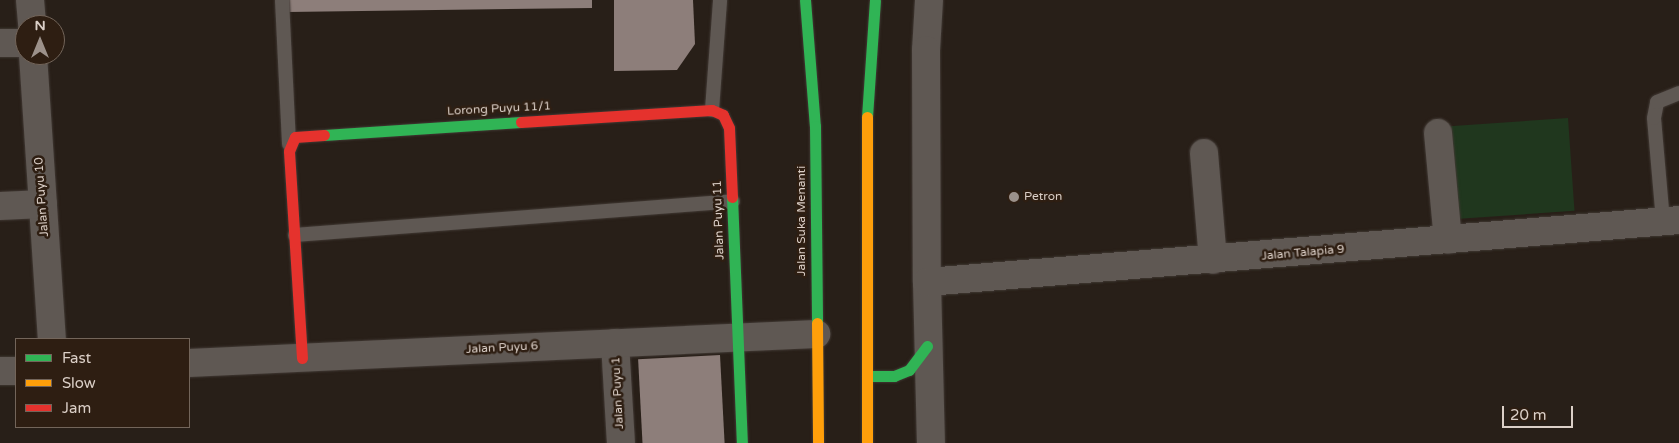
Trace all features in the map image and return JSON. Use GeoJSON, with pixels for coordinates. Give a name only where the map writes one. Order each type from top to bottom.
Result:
{"type":"FeatureCollection","features":[{"type":"Feature","properties":{"kind":"street"},"geometry":{"type":"LineString","coordinates":[[30,0],[31,15]]}},
{"type":"Feature","properties":{"kind":"street","name":"Jalan Suka Menanti"},"geometry":{"type":"LineString","coordinates":[[805,0],[815,126],[818,443]]}},
{"type":"Feature","properties":{"kind":"street"},"geometry":{"type":"LineString","coordinates":[[867,443],[867,84],[875,0]]}},
{"type":"Feature","properties":{"kind":"street"},"geometry":{"type":"LineString","coordinates":[[929,0],[926,50],[927,346],[931,443]]}},
{"type":"Feature","properties":{"kind":"street"},"geometry":{"type":"LineString","coordinates":[[0,44],[15,43]]}},
{"type":"Feature","properties":{"kind":"street","name":"Jalan Puyu 10"},"geometry":{"type":"LineString","coordinates":[[35,65],[52,338]]}},
{"type":"Feature","properties":{"kind":"street","name":"Lorong Puyu 11/1"},"geometry":{"type":"LineString","coordinates":[[290,147],[300,135],[712,110]]}},
{"type":"Feature","properties":{"kind":"street","name":"Jalan Puyu 11"},"geometry":{"type":"LineString","coordinates":[[712,110],[723,115],[728,128],[733,201],[736,338],[742,443]]}},
{"type":"Feature","properties":{"kind":"street"},"geometry":{"type":"LineString","coordinates":[[1438,133],[1448,240]]}},
{"type":"Feature","properties":{"kind":"street"},"geometry":{"type":"LineString","coordinates":[[290,147],[302,358]]}},
{"type":"Feature","properties":{"kind":"street"},"geometry":{"type":"LineString","coordinates":[[1204,153],[1213,260]]}},
{"type":"Feature","properties":{"kind":"street"},"geometry":{"type":"LineString","coordinates":[[0,206],[42,204]]}},
{"type":"Feature","properties":{"kind":"street","name":"Jalan Talapia 9"},"geometry":{"type":"LineString","coordinates":[[927,282],[1213,260],[1671,220]]}},
{"type":"Feature","properties":{"kind":"street","name":"Jalan Puyu 6"},"geometry":{"type":"LineString","coordinates":[[190,363],[816,334]]}},
{"type":"Feature","properties":{"kind":"street","name":"Jalan Puyu 1"},"geometry":{"type":"LineString","coordinates":[[615,343],[621,443]]}},
{"type":"Feature","properties":{"kind":"street"},"geometry":{"type":"LineString","coordinates":[[867,376],[894,376],[909,370],[927,346]]}},
{"type":"Feature","properties":{"kind":"street"},"geometry":{"type":"LineString","coordinates":[[0,372],[15,371]]}},
{"type":"Feature","properties":{"kind":"lane"},"geometry":{"type":"LineString","coordinates":[[282,0],[290,147]]}},
{"type":"Feature","properties":{"kind":"lane"},"geometry":{"type":"LineString","coordinates":[[712,110],[720,0]]}},
{"type":"Feature","properties":{"kind":"lane"},"geometry":{"type":"LineString","coordinates":[[1671,220],[1654,118],[1657,102],[1679,93]]}},
{"type":"Feature","properties":{"kind":"lane"},"geometry":{"type":"LineString","coordinates":[[295,235],[733,201]]}},
{"type":"Feature","properties":{"kind":"green space"},"geometry":{"type":"Polygon","coordinates":[[[1568,118],[1574,211],[1456,219],[1449,126],[1568,118]]]}},
{"type":"Feature","properties":{"kind":"building"},"geometry":{"type":"Polygon","coordinates":[[[288,0],[592,0],[592,8],[288,12],[288,0]]]}},
{"type":"Feature","properties":{"kind":"building"},"geometry":{"type":"Polygon","coordinates":[[[614,0],[693,0],[695,44],[677,70],[614,71],[614,0]]]}},
{"type":"Feature","properties":{"kind":"building"},"geometry":{"type":"Polygon","coordinates":[[[720,355],[725,443],[642,443],[638,359],[720,355]]]}},
{"type":"Feature","properties":{"kind":"traffic: fast"},"geometry":{"type":"LineString","coordinates":[[805,0],[815,126],[817,323]]}},
{"type":"Feature","properties":{"kind":"traffic: fast"},"geometry":{"type":"LineString","coordinates":[[867,117],[875,0]]}},
{"type":"Feature","properties":{"kind":"traffic: fast"},"geometry":{"type":"LineString","coordinates":[[324,135],[521,122]]}},
{"type":"Feature","properties":{"kind":"traffic: fast"},"geometry":{"type":"LineString","coordinates":[[732,197],[742,443]]}},
{"type":"Feature","properties":{"kind":"traffic: fast"},"geometry":{"type":"LineString","coordinates":[[867,376],[894,376],[909,370],[927,346]]}},
{"type":"Feature","properties":{"kind":"traffic: slow"},"geometry":{"type":"LineString","coordinates":[[867,117],[867,443]]}},
{"type":"Feature","properties":{"kind":"traffic: slow"},"geometry":{"type":"LineString","coordinates":[[817,323],[818,443]]}},
{"type":"Feature","properties":{"kind":"traffic: jam"},"geometry":{"type":"LineString","coordinates":[[521,122],[712,110],[723,115],[729,128],[732,197]]}},
{"type":"Feature","properties":{"kind":"traffic: jam"},"geometry":{"type":"LineString","coordinates":[[302,358],[289,151],[295,137],[324,135]]}},
{"type":"Feature","properties":{"kind":"place","name":"Petron"},"geometry":{"type":"Point","coordinates":[1014,197]}}]}
